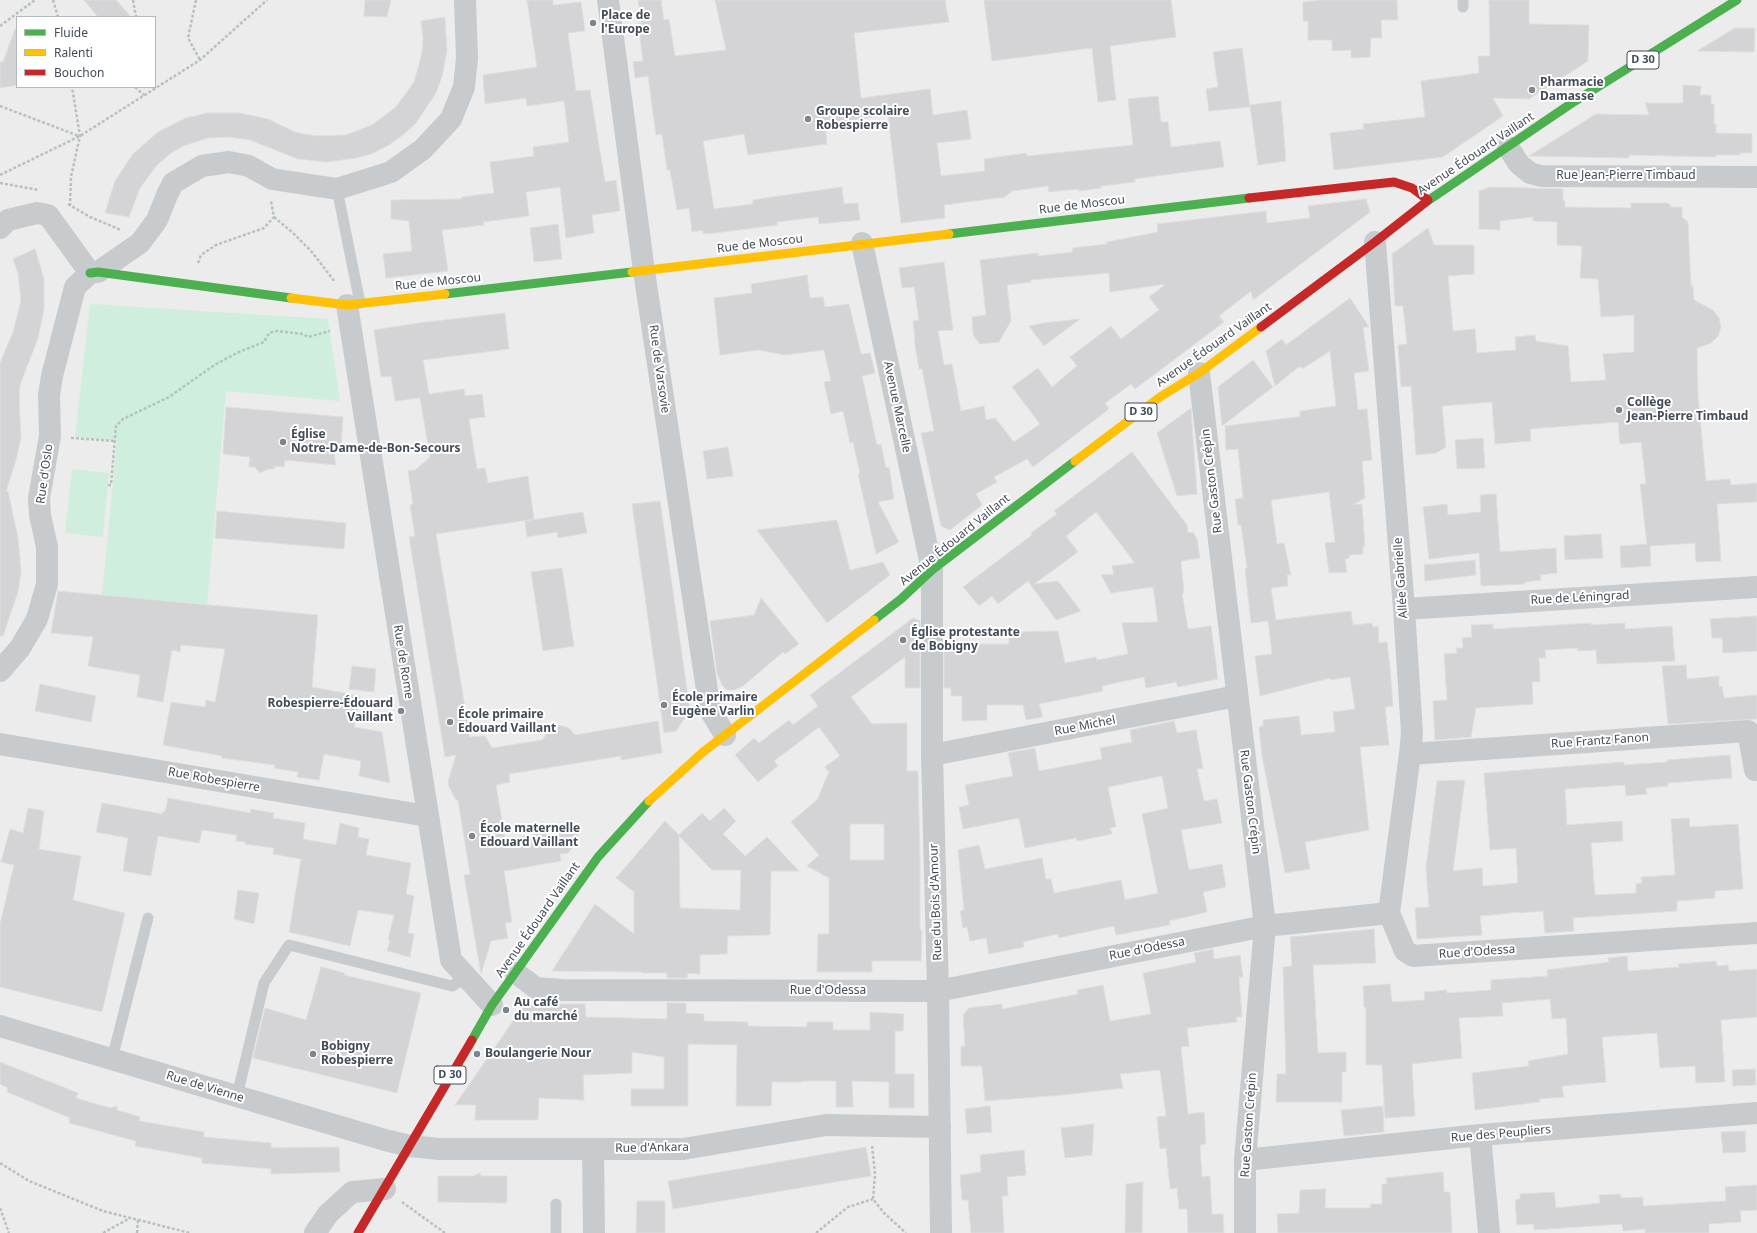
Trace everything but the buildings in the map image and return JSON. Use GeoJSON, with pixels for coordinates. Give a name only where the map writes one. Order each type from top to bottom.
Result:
{"type":"FeatureCollection","features":[{"type":"Feature","properties":{"kind":"main road","name":"Avenue Édouard Vaillant"},"geometry":{"type":"LineString","coordinates":[[1715,12],[1725,0]]}},
{"type":"Feature","properties":{"kind":"main road","name":"Avenue Édouard Vaillant"},"geometry":{"type":"LineString","coordinates":[[358,1233],[492,1005],[598,857],[640,809],[703,752],[901,599],[932,570],[1160,397],[1200,373],[1375,242],[1428,200],[1570,105],[1696,27],[1715,12],[1737,0]]}},
{"type":"Feature","properties":{"kind":"main road","name":"Rue de Moscou"},"geometry":{"type":"LineString","coordinates":[[94,273],[353,304],[644,271],[862,243],[1374,182],[1394,182],[1412,188],[1428,200]]}},
{"type":"Feature","properties":{"kind":"street","name":"Rue de Varsovie"},"geometry":{"type":"LineString","coordinates":[[608,0],[644,271],[710,710],[725,735]]}},
{"type":"Feature","properties":{"kind":"street"},"geometry":{"type":"LineString","coordinates":[[336,189],[390,172],[423,149],[451,118],[464,87],[467,58],[466,6]]}},
{"type":"Feature","properties":{"kind":"street","name":"Rue Jean-Pierre Timbaud"},"geometry":{"type":"LineString","coordinates":[[1508,147],[1519,164],[1530,173],[1541,176],[1757,177]]}},
{"type":"Feature","properties":{"kind":"street","name":"Rue d'Oslo"},"geometry":{"type":"LineString","coordinates":[[0,671],[20,648],[37,619],[47,584],[47,547],[40,515],[39,498],[50,436],[49,395],[52,376],[75,287],[140,243],[157,220],[173,183],[202,166],[229,162],[249,166],[272,178],[336,189]]}},
{"type":"Feature","properties":{"kind":"street"},"geometry":{"type":"LineString","coordinates":[[0,228],[8,220],[36,213],[48,215],[94,273]]}},
{"type":"Feature","properties":{"kind":"street","name":"Allée Gabrielle"},"geometry":{"type":"LineString","coordinates":[[1375,242],[1404,609],[1412,733],[1389,913]]}},
{"type":"Feature","properties":{"kind":"street","name":"Avenue Marcelle"},"geometry":{"type":"LineString","coordinates":[[862,243],[932,570]]}},
{"type":"Feature","properties":{"kind":"street","name":"Rue de Rome"},"geometry":{"type":"LineString","coordinates":[[353,304],[350,326],[451,960],[492,1005]]}},
{"type":"Feature","properties":{"kind":"street","name":"Rue Gaston Crépin"},"geometry":{"type":"LineString","coordinates":[[1200,373],[1265,926],[1245,1160],[1245,1233]]}},
{"type":"Feature","properties":{"kind":"street","name":"Rue du Bois d'Amour"},"geometry":{"type":"LineString","coordinates":[[932,570],[932,755],[938,991],[941,1233]]}},
{"type":"Feature","properties":{"kind":"street","name":"Rue de Léningrad"},"geometry":{"type":"LineString","coordinates":[[1404,609],[1757,587]]}},
{"type":"Feature","properties":{"kind":"street","name":"Rue Michel"},"geometry":{"type":"LineString","coordinates":[[932,755],[1237,696]]}},
{"type":"Feature","properties":{"kind":"street","name":"Rue Frantz Fanon"},"geometry":{"type":"LineString","coordinates":[[1410,754],[1748,731],[1755,770],[1757,770]]}},
{"type":"Feature","properties":{"kind":"street","name":"Rue Robespierre"},"geometry":{"type":"LineString","coordinates":[[0,744],[427,816]]}},
{"type":"Feature","properties":{"kind":"street","name":"Rue d'Odessa"},"geometry":{"type":"LineString","coordinates":[[516,973],[536,988],[562,990],[938,991],[1265,926],[1389,913],[1405,951],[1413,956],[1757,933]]}},
{"type":"Feature","properties":{"kind":"street","name":"Rue de Vienne"},"geometry":{"type":"LineString","coordinates":[[0,1026],[385,1140],[410,1146]]}},
{"type":"Feature","properties":{"kind":"street","name":"Rue des Peupliers"},"geometry":{"type":"LineString","coordinates":[[1245,1160],[1480,1135],[1757,1113]]}},
{"type":"Feature","properties":{"kind":"street","name":"Rue d'Ankara"},"geometry":{"type":"LineString","coordinates":[[410,1146],[438,1149],[683,1149],[826,1125],[940,1127]]}},
{"type":"Feature","properties":{"kind":"street"},"geometry":{"type":"LineString","coordinates":[[1480,1135],[1489,1233]]}},
{"type":"Feature","properties":{"kind":"street"},"geometry":{"type":"LineString","coordinates":[[593,1149],[594,1233]]}},
{"type":"Feature","properties":{"kind":"street"},"geometry":{"type":"LineString","coordinates":[[315,1233],[328,1214],[352,1192],[385,1189]]}},
{"type":"Feature","properties":{"kind":"lane"},"geometry":{"type":"LineString","coordinates":[[1715,12],[1721,0]]}},
{"type":"Feature","properties":{"kind":"lane"},"geometry":{"type":"LineString","coordinates":[[336,189],[353,304]]}},
{"type":"Feature","properties":{"kind":"lane"},"geometry":{"type":"LineString","coordinates":[[112,1059],[148,918]]}},
{"type":"Feature","properties":{"kind":"lane"},"geometry":{"type":"LineString","coordinates":[[237,1096],[264,983],[289,946],[452,986],[466,977]]}},
{"type":"Feature","properties":{"kind":"lane"},"geometry":{"type":"LineString","coordinates":[[556,1204],[556,1233]]}},
{"type":"Feature","properties":{"kind":"path"},"geometry":{"type":"LineString","coordinates":[[0,26],[35,0]]}},
{"type":"Feature","properties":{"kind":"path"},"geometry":{"type":"LineString","coordinates":[[53,0],[58,16]]}},
{"type":"Feature","properties":{"kind":"path"},"geometry":{"type":"LineString","coordinates":[[133,0],[136,16]]}},
{"type":"Feature","properties":{"kind":"path"},"geometry":{"type":"LineString","coordinates":[[196,0],[188,38],[200,60]]}},
{"type":"Feature","properties":{"kind":"path"},"geometry":{"type":"LineString","coordinates":[[156,87],[200,60],[267,0]]}},
{"type":"Feature","properties":{"kind":"path"},"geometry":{"type":"LineString","coordinates":[[63,235],[70,210],[71,177],[80,136],[72,88]]}},
{"type":"Feature","properties":{"kind":"path"},"geometry":{"type":"LineString","coordinates":[[136,88],[144,95]]}},
{"type":"Feature","properties":{"kind":"path"},"geometry":{"type":"LineString","coordinates":[[0,175],[80,136],[155,88]]}},
{"type":"Feature","properties":{"kind":"path"},"geometry":{"type":"LineString","coordinates":[[0,106],[80,136]]}},
{"type":"Feature","properties":{"kind":"path"},"geometry":{"type":"LineString","coordinates":[[272,178],[267,187],[274,218],[293,232],[312,252],[353,304]]}},
{"type":"Feature","properties":{"kind":"path"},"geometry":{"type":"LineString","coordinates":[[190,284],[202,255],[216,245],[264,228],[274,218]]}},
{"type":"Feature","properties":{"kind":"path"},"geometry":{"type":"LineString","coordinates":[[110,485],[116,426],[123,419],[169,397],[216,364],[239,352],[264,342],[269,333],[276,331],[303,334],[308,338],[350,326]]}},
{"type":"Feature","properties":{"kind":"path"},"geometry":{"type":"LineString","coordinates":[[50,436],[115,442]]}},
{"type":"Feature","properties":{"kind":"path"},"geometry":{"type":"LineString","coordinates":[[870,1126],[875,1174],[874,1199],[884,1213],[906,1233]]}},
{"type":"Feature","properties":{"kind":"path"},"geometry":{"type":"LineString","coordinates":[[0,1163],[29,1182],[103,1211],[190,1233]]}},
{"type":"Feature","properties":{"kind":"path"},"geometry":{"type":"LineString","coordinates":[[385,1189],[446,1233]]}},
{"type":"Feature","properties":{"kind":"path"},"geometry":{"type":"LineString","coordinates":[[816,1233],[848,1207],[874,1199]]}},
{"type":"Feature","properties":{"kind":"path"},"geometry":{"type":"LineString","coordinates":[[0,1208],[9,1233]]}},
{"type":"Feature","properties":{"kind":"path"},"geometry":{"type":"LineString","coordinates":[[103,1233],[130,1218]]}},
{"type":"Feature","properties":{"kind":"path"},"geometry":{"type":"LineString","coordinates":[[137,1233],[138,1220]]}},
{"type":"Feature","properties":{"kind":"green space"},"geometry":{"type":"Polygon","coordinates":[[[90,304],[328,319],[340,401],[226,391],[207,604],[102,595],[117,441],[75,437],[90,304]]]}},
{"type":"Feature","properties":{"kind":"green space"},"geometry":{"type":"Polygon","coordinates":[[[72,469],[109,473],[103,537],[65,533],[72,469]]]}},
{"type":"Feature","properties":{"kind":"traffic: fast"},"geometry":{"type":"LineString","coordinates":[[1426,202],[1569,105],[1737,0]]}},
{"type":"Feature","properties":{"kind":"traffic: fast"},"geometry":{"type":"LineString","coordinates":[[949,234],[1249,198]]}},
{"type":"Feature","properties":{"kind":"traffic: fast"},"geometry":{"type":"LineString","coordinates":[[90,273],[98,272],[291,298]]}},
{"type":"Feature","properties":{"kind":"traffic: fast"},"geometry":{"type":"LineString","coordinates":[[445,294],[632,272]]}},
{"type":"Feature","properties":{"kind":"traffic: fast"},"geometry":{"type":"LineString","coordinates":[[874,620],[901,599],[932,570],[1075,461]]}},
{"type":"Feature","properties":{"kind":"traffic: fast"},"geometry":{"type":"LineString","coordinates":[[472,1040],[492,1005],[598,857],[649,801]]}},
{"type":"Feature","properties":{"kind":"traffic: slow"},"geometry":{"type":"LineString","coordinates":[[632,272],[949,234]]}},
{"type":"Feature","properties":{"kind":"traffic: slow"},"geometry":{"type":"LineString","coordinates":[[291,298],[347,305],[445,294]]}},
{"type":"Feature","properties":{"kind":"traffic: slow"},"geometry":{"type":"LineString","coordinates":[[1075,461],[1160,397],[1199,373],[1261,327]]}},
{"type":"Feature","properties":{"kind":"traffic: slow"},"geometry":{"type":"LineString","coordinates":[[649,801],[703,752],[874,620]]}},
{"type":"Feature","properties":{"kind":"traffic: jam"},"geometry":{"type":"LineString","coordinates":[[1249,198],[1394,182],[1412,188],[1428,200]]}},
{"type":"Feature","properties":{"kind":"traffic: jam"},"geometry":{"type":"LineString","coordinates":[[1261,327],[1426,202]]}},
{"type":"Feature","properties":{"kind":"traffic: jam"},"geometry":{"type":"LineString","coordinates":[[358,1233],[472,1040]]}},
{"type":"Feature","properties":{"kind":"place","name":"Place de l'Europe"},"geometry":{"type":"Point","coordinates":[593,23]}},
{"type":"Feature","properties":{"kind":"place","name":"Pharmacie Damasse"},"geometry":{"type":"Point","coordinates":[1532,90]}},
{"type":"Feature","properties":{"kind":"place","name":"Groupe scolaire Robespierre"},"geometry":{"type":"Point","coordinates":[808,119]}},
{"type":"Feature","properties":{"kind":"place","name":"Collège Jean-Pierre Timbaud"},"geometry":{"type":"Point","coordinates":[1619,410]}},
{"type":"Feature","properties":{"kind":"place","name":"Église Notre-Dame-de-Bon-Secours"},"geometry":{"type":"Point","coordinates":[283,442]}},
{"type":"Feature","properties":{"kind":"place","name":"Église protestante de Bobigny"},"geometry":{"type":"Point","coordinates":[903,640]}},
{"type":"Feature","properties":{"kind":"place","name":"École primaire Eugène Varlin"},"geometry":{"type":"Point","coordinates":[664,705]}},
{"type":"Feature","properties":{"kind":"place","name":"Robespierre-Édouard Vaillant"},"geometry":{"type":"Point","coordinates":[401,711]}},
{"type":"Feature","properties":{"kind":"place","name":"École primaire Edouard Vaillant"},"geometry":{"type":"Point","coordinates":[450,722]}},
{"type":"Feature","properties":{"kind":"place","name":"École maternelle Edouard Vaillant"},"geometry":{"type":"Point","coordinates":[472,836]}},
{"type":"Feature","properties":{"kind":"place","name":"Au café du marché"},"geometry":{"type":"Point","coordinates":[506,1010]}},
{"type":"Feature","properties":{"kind":"place","name":"Bobigny Robespierre"},"geometry":{"type":"Point","coordinates":[313,1054]}},
{"type":"Feature","properties":{"kind":"place","name":"Boulangerie Nour"},"geometry":{"type":"Point","coordinates":[477,1054]}}]}
